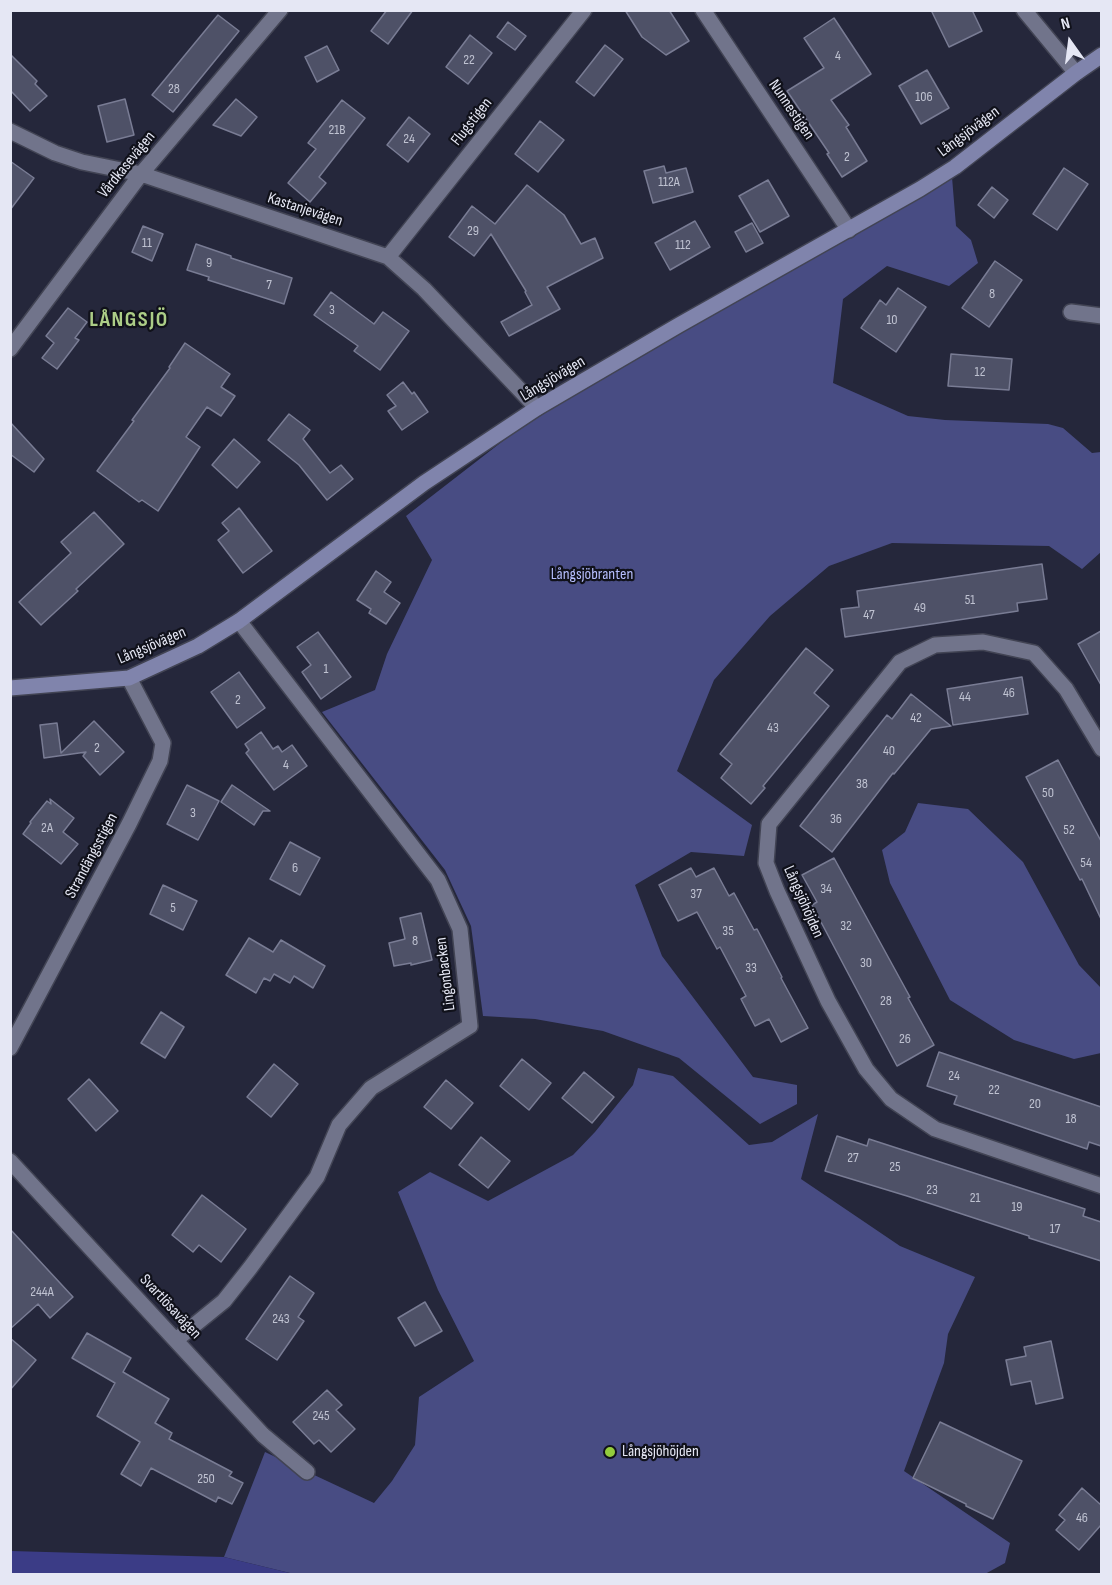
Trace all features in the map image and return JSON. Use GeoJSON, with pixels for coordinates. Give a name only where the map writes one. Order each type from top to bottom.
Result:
{"type":"FeatureCollection","features":[{"type":"Feature","properties":{"kind":"street","name":"Vårdkasevägen"},"geometry":{"type":"LineString","coordinates":[[10,349],[141,174],[280,10]]}},
{"type":"Feature","properties":{"kind":"street","name":"Flugstigen"},"geometry":{"type":"LineString","coordinates":[[388,257],[584,10]]}},
{"type":"Feature","properties":{"kind":"street","name":"Nunnestigen"},"geometry":{"type":"LineString","coordinates":[[703,10],[849,230]]}},
{"type":"Feature","properties":{"kind":"street"},"geometry":{"type":"LineString","coordinates":[[1024,10],[1076,73]]}},
{"type":"Feature","properties":{"kind":"street","name":"Långsjövägen"},"geometry":{"type":"LineString","coordinates":[[10,688],[129,678],[186,652],[239,621],[424,483],[537,408],[689,319],[920,189],[955,166],[1101,55]]}},
{"type":"Feature","properties":{"kind":"street","name":"Kastanjevägen"},"geometry":{"type":"LineString","coordinates":[[10,130],[73,159],[141,174],[388,257],[424,289],[537,408]]}},
{"type":"Feature","properties":{"kind":"street"},"geometry":{"type":"LineString","coordinates":[[1071,312],[1101,316]]}},
{"type":"Feature","properties":{"kind":"street","name":"Lingonbacken"},"geometry":{"type":"LineString","coordinates":[[176,1340],[224,1300],[250,1268],[317,1177],[339,1125],[371,1088],[470,1026],[460,929],[438,880],[239,621]]}},
{"type":"Feature","properties":{"kind":"street","name":"Långsjöhöjden"},"geometry":{"type":"LineString","coordinates":[[1101,749],[1066,688],[1034,653],[983,642],[935,645],[900,662],[769,824],[766,863],[828,1001],[866,1069],[891,1099],[935,1129],[1101,1186]]}},
{"type":"Feature","properties":{"kind":"street","name":"Strandängsstigen"},"geometry":{"type":"LineString","coordinates":[[10,1048],[160,761],[163,743],[129,678]]}},
{"type":"Feature","properties":{"kind":"street","name":"Svartlösavägen"},"geometry":{"type":"LineString","coordinates":[[10,1161],[263,1435],[308,1472]]}},
{"type":"Feature","properties":{"kind":"green space","name":"Långsjöbranten"},"geometry":{"type":"Polygon","coordinates":[[[952,177],[956,226],[971,240],[978,263],[949,286],[887,266],[843,299],[833,383],[908,416],[945,420],[1048,424],[1063,428],[1092,453],[1101,452],[1101,552],[1082,569],[1049,546],[892,543],[829,566],[770,616],[714,680],[677,771],[752,825],[744,856],[691,852],[635,885],[662,956],[753,1077],[797,1085],[797,1104],[760,1124],[679,1058],[603,1031],[535,1019],[483,1016],[471,926],[445,870],[322,712],[375,690],[387,654],[432,560],[406,516],[539,413],[952,177]]]}},
{"type":"Feature","properties":{"kind":"green space"},"geometry":{"type":"Polygon","coordinates":[[[918,803],[968,809],[1023,862],[1079,965],[1101,988],[1101,1053],[1074,1059],[1014,1040],[950,1000],[890,883],[882,850],[905,832],[918,803]]]}},
{"type":"Feature","properties":{"kind":"green space"},"geometry":{"type":"Polygon","coordinates":[[[638,1068],[673,1076],[749,1145],[772,1142],[818,1114],[801,1179],[900,1246],[975,1277],[948,1334],[944,1363],[904,1471],[1010,1543],[1005,1563],[985,1574],[294,1574],[224,1557],[265,1452],[374,1503],[392,1481],[415,1445],[419,1397],[474,1361],[438,1290],[398,1192],[430,1172],[488,1201],[573,1155],[633,1085],[638,1068]]]}},
{"type":"Feature","properties":{"kind":"shaded area"},"geometry":{"type":"Polygon","coordinates":[[[11,1551],[224,1557],[294,1574],[11,1574],[11,1551]]]}},
{"type":"Feature","properties":{"kind":"building"},"geometry":{"type":"Polygon","coordinates":[[[387,10],[413,10],[388,44],[371,31],[387,10]]]}},
{"type":"Feature","properties":{"kind":"building"},"geometry":{"type":"Polygon","coordinates":[[[625,10],[669,10],[689,41],[666,55],[642,37],[625,10]]]}},
{"type":"Feature","properties":{"kind":"building"},"geometry":{"type":"Polygon","coordinates":[[[931,10],[972,10],[982,31],[949,47],[931,10]]]}},
{"type":"Feature","properties":{"kind":"building"},"geometry":{"type":"Polygon","coordinates":[[[218,15],[239,31],[173,112],[152,95],[218,15]]]}},
{"type":"Feature","properties":{"kind":"building"},"geometry":{"type":"Polygon","coordinates":[[[834,18],[871,74],[831,100],[849,125],[846,127],[867,161],[842,177],[827,154],[829,153],[787,91],[824,68],[804,38],[834,18]]]}},
{"type":"Feature","properties":{"kind":"building"},"geometry":{"type":"Polygon","coordinates":[[[508,22],[526,36],[515,50],[497,37],[508,22]]]}},
{"type":"Feature","properties":{"kind":"building"},"geometry":{"type":"Polygon","coordinates":[[[470,35],[492,53],[468,84],[446,67],[470,35]]]}},
{"type":"Feature","properties":{"kind":"building"},"geometry":{"type":"Polygon","coordinates":[[[605,45],[623,59],[594,96],[576,82],[605,45]]]}},
{"type":"Feature","properties":{"kind":"building"},"geometry":{"type":"Polygon","coordinates":[[[327,46],[339,70],[317,82],[305,57],[327,46]]]}},
{"type":"Feature","properties":{"kind":"building"},"geometry":{"type":"Polygon","coordinates":[[[10,54],[37,81],[35,84],[47,96],[30,111],[10,90],[10,54]]]}},
{"type":"Feature","properties":{"kind":"building"},"geometry":{"type":"Polygon","coordinates":[[[927,70],[949,108],[921,124],[899,86],[927,70]]]}},
{"type":"Feature","properties":{"kind":"building"},"geometry":{"type":"Polygon","coordinates":[[[125,99],[134,135],[107,142],[98,106],[125,99]]]}},
{"type":"Feature","properties":{"kind":"building"},"geometry":{"type":"Polygon","coordinates":[[[236,99],[257,117],[241,136],[213,125],[236,99]]]}},
{"type":"Feature","properties":{"kind":"building"},"geometry":{"type":"Polygon","coordinates":[[[342,100],[365,118],[319,177],[326,183],[310,202],[288,183],[316,149],[308,143],[342,100]]]}},
{"type":"Feature","properties":{"kind":"building"},"geometry":{"type":"Polygon","coordinates":[[[409,117],[430,134],[408,162],[387,145],[409,117]]]}},
{"type":"Feature","properties":{"kind":"building"},"geometry":{"type":"Polygon","coordinates":[[[540,121],[564,140],[538,172],[515,154],[540,121]]]}},
{"type":"Feature","properties":{"kind":"building"},"geometry":{"type":"Polygon","coordinates":[[[10,161],[34,178],[10,210],[10,161]]]}},
{"type":"Feature","properties":{"kind":"building"},"geometry":{"type":"Polygon","coordinates":[[[664,166],[666,173],[686,168],[693,192],[653,203],[644,171],[664,166]]]}},
{"type":"Feature","properties":{"kind":"building"},"geometry":{"type":"Polygon","coordinates":[[[1064,168],[1088,184],[1057,230],[1033,214],[1064,168]]]}},
{"type":"Feature","properties":{"kind":"building"},"geometry":{"type":"Polygon","coordinates":[[[768,180],[789,216],[760,232],[739,196],[768,180]]]}},
{"type":"Feature","properties":{"kind":"building"},"geometry":{"type":"Polygon","coordinates":[[[527,185],[564,215],[581,244],[595,238],[603,258],[547,287],[560,309],[509,336],[501,322],[532,305],[526,291],[491,234],[474,256],[449,237],[472,206],[495,224],[527,185]]]}},
{"type":"Feature","properties":{"kind":"building"},"geometry":{"type":"Polygon","coordinates":[[[992,187],[1008,200],[994,218],[978,205],[992,187]]]}},
{"type":"Feature","properties":{"kind":"building"},"geometry":{"type":"Polygon","coordinates":[[[695,221],[710,247],[670,270],[655,243],[695,221]]]}},
{"type":"Feature","properties":{"kind":"building"},"geometry":{"type":"Polygon","coordinates":[[[752,223],[763,243],[746,252],[735,232],[752,223]]]}},
{"type":"Feature","properties":{"kind":"building"},"geometry":{"type":"Polygon","coordinates":[[[143,226],[163,234],[152,261],[132,252],[143,226]]]}},
{"type":"Feature","properties":{"kind":"building"},"geometry":{"type":"Polygon","coordinates":[[[196,244],[292,278],[284,304],[208,280],[209,277],[187,270],[196,244]]]}},
{"type":"Feature","properties":{"kind":"building"},"geometry":{"type":"Polygon","coordinates":[[[995,261],[1022,280],[989,327],[962,308],[995,261]]]}},
{"type":"Feature","properties":{"kind":"building"},"geometry":{"type":"Polygon","coordinates":[[[898,288],[926,307],[896,352],[861,328],[880,300],[886,305],[898,288]]]}},
{"type":"Feature","properties":{"kind":"building"},"geometry":{"type":"Polygon","coordinates":[[[331,292],[374,324],[383,312],[409,331],[380,370],[354,351],[358,346],[314,315],[331,292]]]}},
{"type":"Feature","properties":{"kind":"building"},"geometry":{"type":"Polygon","coordinates":[[[68,308],[87,322],[75,338],[79,340],[57,369],[42,358],[54,343],[46,336],[68,308]]]}},
{"type":"Feature","properties":{"kind":"building"},"geometry":{"type":"Polygon","coordinates":[[[185,343],[230,374],[221,387],[235,396],[221,416],[207,407],[186,437],[200,447],[158,511],[142,500],[139,502],[97,471],[134,421],[132,420],[170,368],[185,343]]]}},
{"type":"Feature","properties":{"kind":"building"},"geometry":{"type":"Polygon","coordinates":[[[951,354],[1012,359],[1009,390],[948,386],[951,354]]]}},
{"type":"Feature","properties":{"kind":"building"},"geometry":{"type":"Polygon","coordinates":[[[403,382],[412,394],[414,392],[428,412],[402,430],[388,411],[396,406],[387,395],[403,382]]]}},
{"type":"Feature","properties":{"kind":"building"},"geometry":{"type":"Polygon","coordinates":[[[289,414],[310,430],[303,439],[330,473],[341,465],[353,479],[327,500],[299,465],[268,440],[289,414]]]}},
{"type":"Feature","properties":{"kind":"building"},"geometry":{"type":"Polygon","coordinates":[[[10,422],[44,459],[34,472],[10,454],[10,422]]]}},
{"type":"Feature","properties":{"kind":"building"},"geometry":{"type":"Polygon","coordinates":[[[234,439],[260,462],[237,488],[212,465],[234,439]]]}},
{"type":"Feature","properties":{"kind":"building"},"geometry":{"type":"Polygon","coordinates":[[[239,508],[272,551],[243,573],[218,540],[229,531],[222,523],[239,508]]]}},
{"type":"Feature","properties":{"kind":"building"},"geometry":{"type":"Polygon","coordinates":[[[94,512],[124,544],[41,625],[19,602],[71,553],[61,542],[94,512]]]}},
{"type":"Feature","properties":{"kind":"building"},"geometry":{"type":"Polygon","coordinates":[[[1042,564],[1047,599],[1017,603],[1018,611],[845,637],[841,609],[859,607],[857,591],[1042,564]]]}},
{"type":"Feature","properties":{"kind":"building"},"geometry":{"type":"Polygon","coordinates":[[[376,571],[391,582],[384,592],[400,603],[386,624],[369,613],[371,609],[357,600],[376,571]]]}},
{"type":"Feature","properties":{"kind":"building"},"geometry":{"type":"Polygon","coordinates":[[[1101,631],[1101,685],[1078,644],[1101,631]]]}},
{"type":"Feature","properties":{"kind":"building"},"geometry":{"type":"Polygon","coordinates":[[[318,632],[351,677],[321,699],[302,672],[311,665],[297,647],[318,632]]]}},
{"type":"Feature","properties":{"kind":"building"},"geometry":{"type":"Polygon","coordinates":[[[806,648],[833,670],[814,693],[829,706],[763,786],[765,788],[751,804],[721,778],[732,764],[720,754],[806,648]]]}},
{"type":"Feature","properties":{"kind":"building"},"geometry":{"type":"Polygon","coordinates":[[[239,672],[265,708],[237,728],[211,692],[239,672]]]}},
{"type":"Feature","properties":{"kind":"building"},"geometry":{"type":"Polygon","coordinates":[[[1022,677],[1028,714],[953,725],[947,689],[1022,677]]]}},
{"type":"Feature","properties":{"kind":"building"},"geometry":{"type":"Polygon","coordinates":[[[911,694],[951,726],[931,729],[893,773],[832,852],[800,826],[887,715],[892,719],[911,694]]]}},
{"type":"Feature","properties":{"kind":"building"},"geometry":{"type":"Polygon","coordinates":[[[94,721],[124,752],[100,775],[83,756],[86,752],[44,758],[40,725],[57,723],[61,753],[94,721]]]}},
{"type":"Feature","properties":{"kind":"building"},"geometry":{"type":"Polygon","coordinates":[[[261,732],[273,749],[278,746],[282,752],[292,745],[307,766],[274,790],[246,753],[249,750],[245,744],[261,732]]]}},
{"type":"Feature","properties":{"kind":"building"},"geometry":{"type":"Polygon","coordinates":[[[1058,760],[1101,841],[1101,919],[1082,879],[1080,880],[1026,777],[1058,760]]]}},
{"type":"Feature","properties":{"kind":"building"},"geometry":{"type":"Polygon","coordinates":[[[187,785],[219,801],[198,840],[167,824],[187,785]]]}},
{"type":"Feature","properties":{"kind":"building"},"geometry":{"type":"Polygon","coordinates":[[[232,785],[270,811],[263,811],[254,825],[221,802],[232,785]]]}},
{"type":"Feature","properties":{"kind":"building"},"geometry":{"type":"Polygon","coordinates":[[[50,799],[74,818],[63,832],[78,844],[61,864],[23,834],[47,801],[51,804],[50,799]]]}},
{"type":"Feature","properties":{"kind":"building"},"geometry":{"type":"Polygon","coordinates":[[[290,842],[320,858],[300,895],[270,879],[290,842]]]}},
{"type":"Feature","properties":{"kind":"building"},"geometry":{"type":"Polygon","coordinates":[[[834,858],[934,1045],[897,1066],[812,905],[817,902],[802,875],[834,858]]]}},
{"type":"Feature","properties":{"kind":"building"},"geometry":{"type":"Polygon","coordinates":[[[691,868],[696,877],[714,868],[729,896],[734,893],[754,930],[757,929],[808,1028],[781,1042],[769,1019],[755,1026],[741,999],[746,996],[720,947],[717,949],[697,912],[678,921],[659,885],[691,868]]]}},
{"type":"Feature","properties":{"kind":"building"},"geometry":{"type":"Polygon","coordinates":[[[163,885],[197,901],[183,930],[150,914],[163,885]]]}},
{"type":"Feature","properties":{"kind":"building"},"geometry":{"type":"Polygon","coordinates":[[[421,913],[432,960],[394,966],[389,943],[405,939],[400,918],[421,913]]]}},
{"type":"Feature","properties":{"kind":"building"},"geometry":{"type":"Polygon","coordinates":[[[249,938],[273,952],[281,940],[325,966],[313,988],[294,976],[290,983],[274,974],[270,981],[264,978],[256,993],[226,975],[249,938]]]}},
{"type":"Feature","properties":{"kind":"building"},"geometry":{"type":"Polygon","coordinates":[[[161,1012],[184,1027],[165,1058],[141,1043],[161,1012]]]}},
{"type":"Feature","properties":{"kind":"building"},"geometry":{"type":"Polygon","coordinates":[[[939,1052],[1101,1107],[1101,1146],[1089,1142],[1087,1149],[954,1104],[957,1096],[927,1086],[939,1052]]]}},
{"type":"Feature","properties":{"kind":"building"},"geometry":{"type":"Polygon","coordinates":[[[522,1059],[551,1083],[529,1110],[500,1086],[522,1059]]]}},
{"type":"Feature","properties":{"kind":"building"},"geometry":{"type":"Polygon","coordinates":[[[274,1064],[298,1084],[271,1117],[247,1097],[274,1064]]]}},
{"type":"Feature","properties":{"kind":"building"},"geometry":{"type":"Polygon","coordinates":[[[584,1072],[614,1097],[592,1123],[562,1098],[584,1072]]]}},
{"type":"Feature","properties":{"kind":"building"},"geometry":{"type":"Polygon","coordinates":[[[89,1079],[118,1111],[96,1131],[68,1099],[89,1079]]]}},
{"type":"Feature","properties":{"kind":"building"},"geometry":{"type":"Polygon","coordinates":[[[446,1080],[473,1103],[451,1129],[424,1107],[446,1080]]]}},
{"type":"Feature","properties":{"kind":"building"},"geometry":{"type":"Polygon","coordinates":[[[837,1136],[867,1146],[869,1139],[1085,1209],[1083,1216],[1101,1222],[1101,1261],[825,1171],[837,1136]]]}},
{"type":"Feature","properties":{"kind":"building"},"geometry":{"type":"Polygon","coordinates":[[[481,1137],[510,1161],[488,1188],[459,1165],[481,1137]]]}},
{"type":"Feature","properties":{"kind":"building"},"geometry":{"type":"Polygon","coordinates":[[[202,1195],[246,1229],[221,1262],[199,1245],[193,1252],[172,1235],[202,1195]]]}},
{"type":"Feature","properties":{"kind":"building"},"geometry":{"type":"Polygon","coordinates":[[[10,1229],[73,1297],[50,1318],[38,1304],[10,1329],[10,1229]]]}},
{"type":"Feature","properties":{"kind":"building"},"geometry":{"type":"Polygon","coordinates":[[[290,1276],[314,1293],[298,1317],[304,1321],[277,1360],[246,1339],[290,1276]]]}},
{"type":"Feature","properties":{"kind":"building"},"geometry":{"type":"Polygon","coordinates":[[[425,1302],[442,1331],[415,1346],[398,1318],[425,1302]]]}},
{"type":"Feature","properties":{"kind":"building"},"geometry":{"type":"Polygon","coordinates":[[[87,1333],[131,1358],[123,1372],[169,1399],[155,1423],[172,1433],[169,1439],[232,1472],[229,1476],[243,1483],[232,1504],[218,1497],[216,1502],[151,1468],[141,1486],[121,1474],[140,1442],[97,1416],[115,1383],[72,1358],[87,1333]]]}},
{"type":"Feature","properties":{"kind":"building"},"geometry":{"type":"Polygon","coordinates":[[[10,1338],[36,1360],[10,1390],[10,1338]]]}},
{"type":"Feature","properties":{"kind":"building"},"geometry":{"type":"Polygon","coordinates":[[[1051,1341],[1063,1398],[1036,1404],[1031,1381],[1011,1385],[1006,1360],[1026,1356],[1024,1347],[1051,1341]]]}},
{"type":"Feature","properties":{"kind":"building"},"geometry":{"type":"Polygon","coordinates":[[[327,1390],[342,1405],[336,1410],[355,1429],[331,1452],[319,1440],[314,1444],[293,1422],[327,1390]]]}},
{"type":"Feature","properties":{"kind":"building"},"geometry":{"type":"Polygon","coordinates":[[[940,1422],[1022,1461],[993,1519],[913,1478],[940,1422]]]}},
{"type":"Feature","properties":{"kind":"building"},"geometry":{"type":"Polygon","coordinates":[[[1082,1488],[1101,1505],[1101,1525],[1079,1550],[1056,1530],[1065,1520],[1059,1515],[1082,1488]]]}},
{"type":"Feature","properties":{"kind":"place","name":"Långsjöhöjden"},"geometry":{"type":"Point","coordinates":[610,1452]}},
{"type":"Feature","properties":{"kind":"district","name":"LÅNGSJÖ"},"geometry":{"type":"Point","coordinates":[129,320]}}]}
